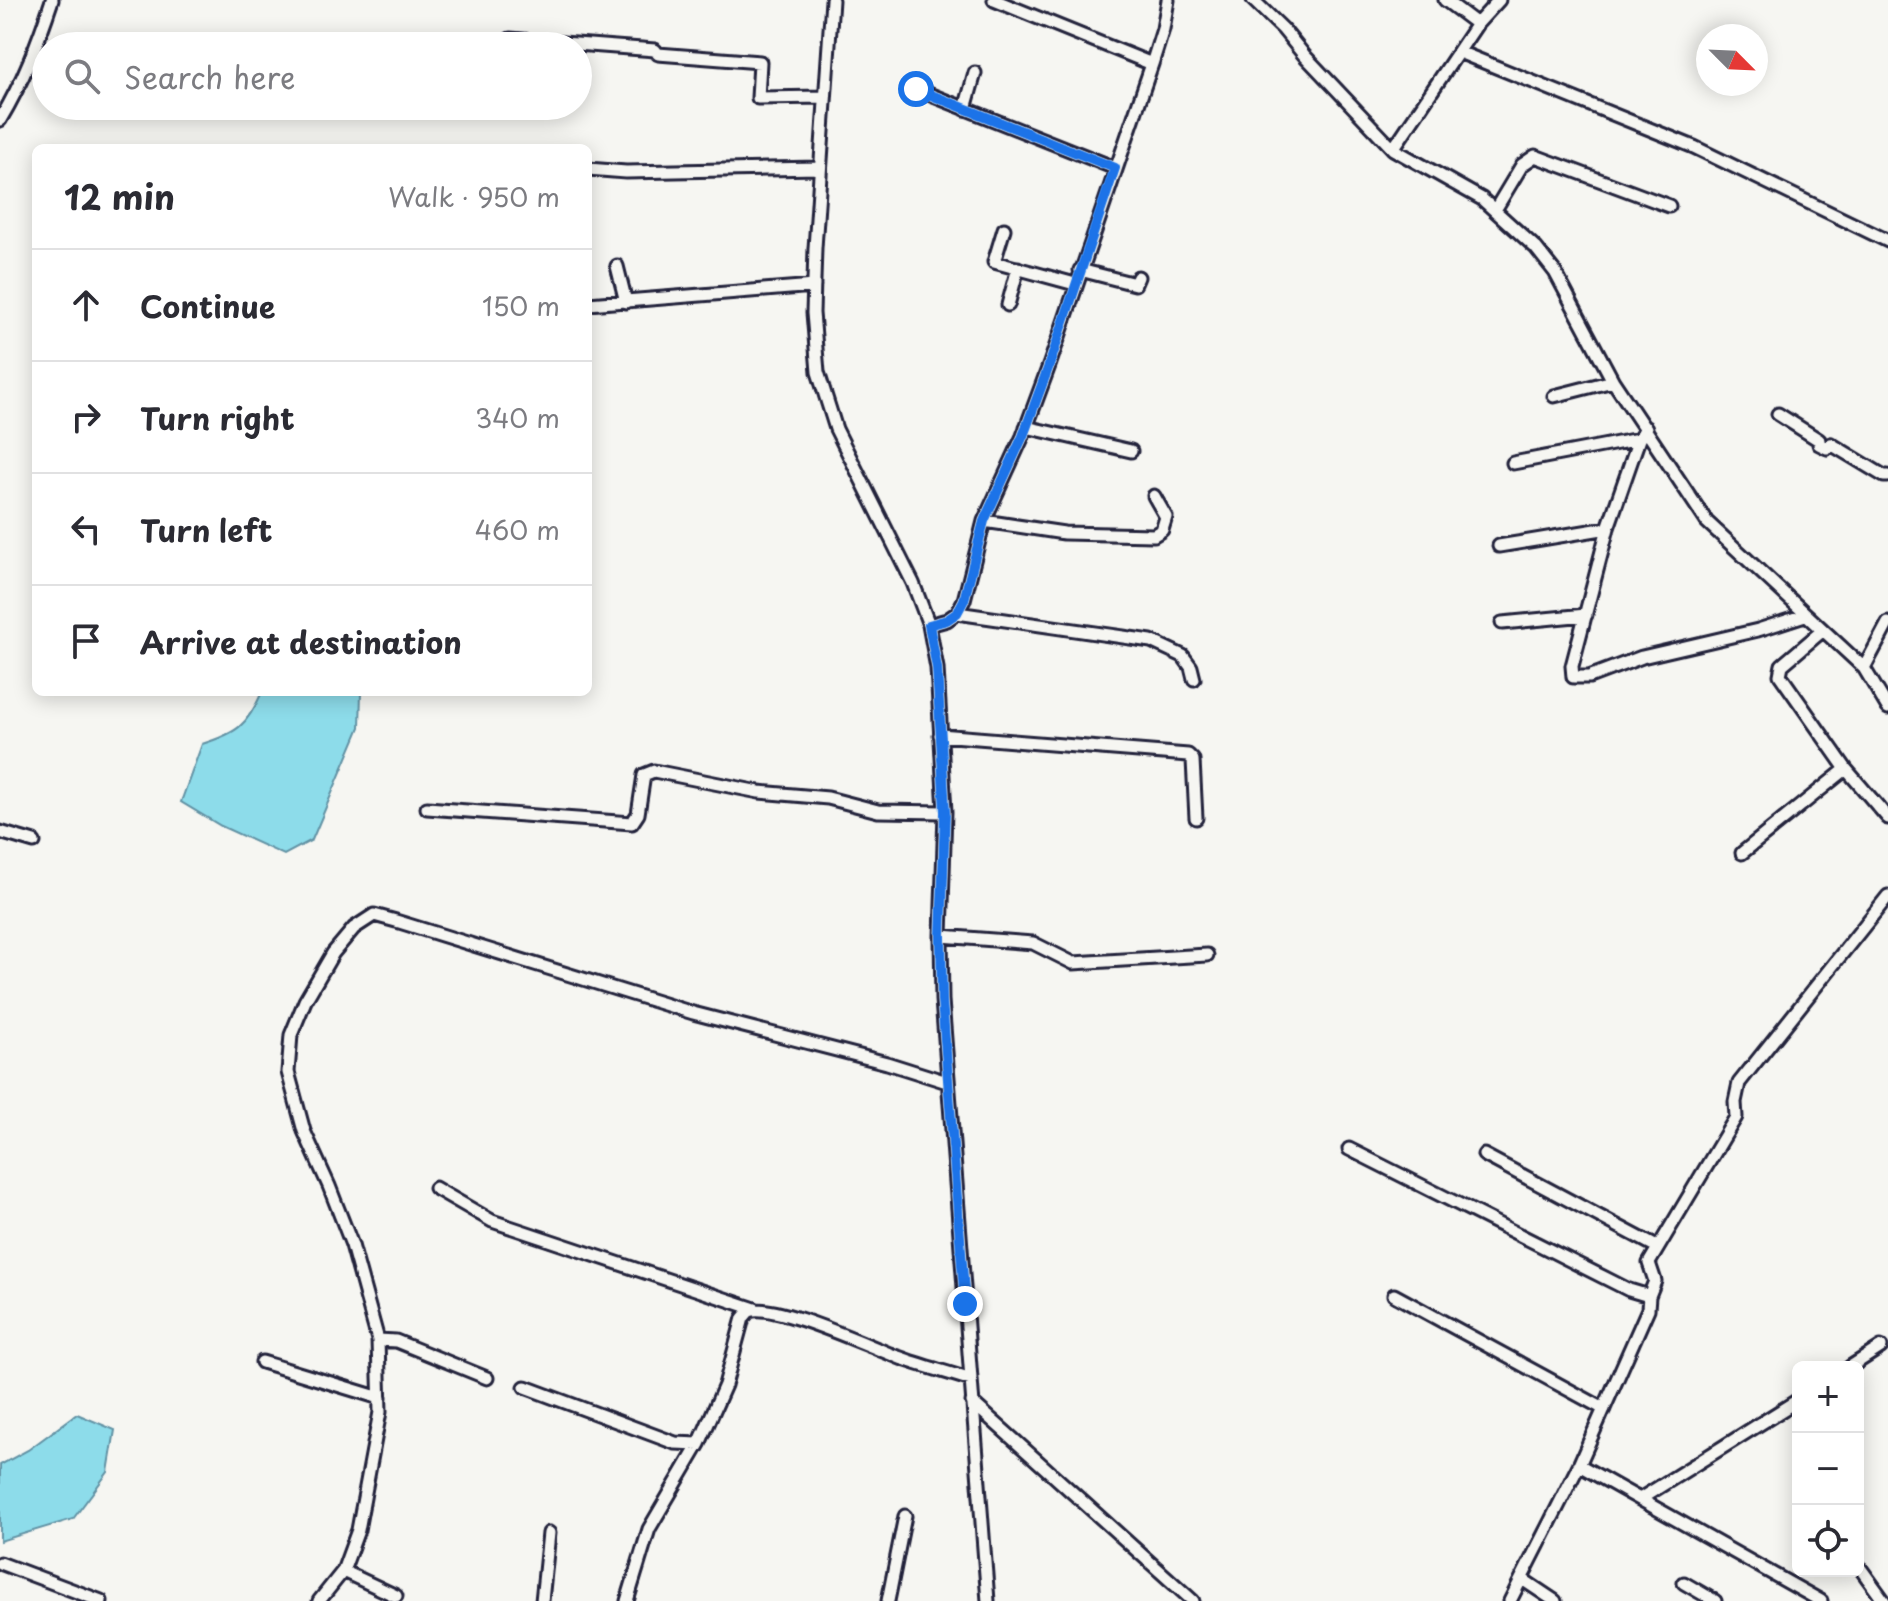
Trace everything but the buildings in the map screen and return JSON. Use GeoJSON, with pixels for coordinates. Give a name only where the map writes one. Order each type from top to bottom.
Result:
{"type":"FeatureCollection","features":[{"type":"Feature","properties":{"kind":"street"},"geometry":{"type":"LineString","coordinates":[[42,32],[52,0]]}},
{"type":"Feature","properties":{"kind":"street"},"geometry":{"type":"LineString","coordinates":[[832,0],[819,168],[814,286],[818,372],[842,441],[913,583],[929,625],[937,668],[945,812],[941,936],[947,1082],[988,1601]]}},
{"type":"Feature","properties":{"kind":"street"},"geometry":{"type":"LineString","coordinates":[[994,0],[1152,64]]}},
{"type":"Feature","properties":{"kind":"street"},"geometry":{"type":"LineString","coordinates":[[929,625],[947,620],[957,613],[964,600],[984,521],[1026,427],[1152,64],[1168,0]]}},
{"type":"Feature","properties":{"kind":"street"},"geometry":{"type":"LineString","coordinates":[[1253,0],[1393,149],[1473,193],[1536,248],[1555,272],[1613,381],[1707,522],[1864,668],[1888,708]]}},
{"type":"Feature","properties":{"kind":"street"},"geometry":{"type":"LineString","coordinates":[[1445,0],[1477,24]]}},
{"type":"Feature","properties":{"kind":"street"},"geometry":{"type":"LineString","coordinates":[[1393,149],[1477,24],[1499,0]]}},
{"type":"Feature","properties":{"kind":"street"},"geometry":{"type":"LineString","coordinates":[[592,45],[760,62],[758,98],[825,97]]}},
{"type":"Feature","properties":{"kind":"street"},"geometry":{"type":"LineString","coordinates":[[1459,52],[1694,147],[1888,241]]}},
{"type":"Feature","properties":{"kind":"street"},"geometry":{"type":"LineString","coordinates":[[0,120],[32,59]]}},
{"type":"Feature","properties":{"kind":"street"},"geometry":{"type":"LineString","coordinates":[[965,109],[975,73]]}},
{"type":"Feature","properties":{"kind":"street"},"geometry":{"type":"LineString","coordinates":[[916,89],[1115,168]]}},
{"type":"Feature","properties":{"kind":"street"},"geometry":{"type":"LineString","coordinates":[[1495,210],[1522,165],[1535,156],[1669,206]]}},
{"type":"Feature","properties":{"kind":"street"},"geometry":{"type":"LineString","coordinates":[[592,169],[626,172],[819,168]]}},
{"type":"Feature","properties":{"kind":"street"},"geometry":{"type":"LineString","coordinates":[[1004,229],[994,262],[1075,284]]}},
{"type":"Feature","properties":{"kind":"street"},"geometry":{"type":"LineString","coordinates":[[617,266],[626,302]]}},
{"type":"Feature","properties":{"kind":"street"},"geometry":{"type":"LineString","coordinates":[[1008,305],[1018,268]]}},
{"type":"Feature","properties":{"kind":"street"},"geometry":{"type":"LineString","coordinates":[[1080,270],[1135,284],[1138,277]]}},
{"type":"Feature","properties":{"kind":"street"},"geometry":{"type":"LineString","coordinates":[[592,304],[814,286]]}},
{"type":"Feature","properties":{"kind":"street"},"geometry":{"type":"LineString","coordinates":[[1554,396],[1613,381]]}},
{"type":"Feature","properties":{"kind":"street"},"geometry":{"type":"LineString","coordinates":[[1778,414],[1819,440],[1819,444],[1827,448],[1831,444],[1888,476]]}},
{"type":"Feature","properties":{"kind":"street"},"geometry":{"type":"LineString","coordinates":[[1026,427],[1131,451]]}},
{"type":"Feature","properties":{"kind":"street"},"geometry":{"type":"LineString","coordinates":[[1646,428],[1639,439],[1608,528],[1572,666],[1573,677],[1589,677],[1642,657],[1758,630],[1805,615]]}},
{"type":"Feature","properties":{"kind":"street"},"geometry":{"type":"LineString","coordinates":[[1513,463],[1639,439]]}},
{"type":"Feature","properties":{"kind":"street"},"geometry":{"type":"LineString","coordinates":[[984,521],[1064,533],[1154,535],[1162,530],[1166,517],[1154,496]]}},
{"type":"Feature","properties":{"kind":"street"},"geometry":{"type":"LineString","coordinates":[[1499,546],[1608,528]]}},
{"type":"Feature","properties":{"kind":"street"},"geometry":{"type":"LineString","coordinates":[[957,613],[1151,641],[1183,656],[1191,667],[1194,679]]}},
{"type":"Feature","properties":{"kind":"street"},"geometry":{"type":"LineString","coordinates":[[1502,623],[1586,615]]}},
{"type":"Feature","properties":{"kind":"street"},"geometry":{"type":"LineString","coordinates":[[1864,668],[1888,623]]}},
{"type":"Feature","properties":{"kind":"street"},"geometry":{"type":"LineString","coordinates":[[1822,631],[1779,670],[1846,769],[1888,818]]}},
{"type":"Feature","properties":{"kind":"street"},"geometry":{"type":"LineString","coordinates":[[940,735],[1188,755],[1193,760],[1196,818]]}},
{"type":"Feature","properties":{"kind":"street"},"geometry":{"type":"LineString","coordinates":[[1742,853],[1846,769]]}},
{"type":"Feature","properties":{"kind":"street"},"geometry":{"type":"LineString","coordinates":[[427,808],[632,823],[638,814],[644,775],[654,771],[759,792],[828,798],[878,811],[945,812]]}},
{"type":"Feature","properties":{"kind":"street"},"geometry":{"type":"LineString","coordinates":[[0,832],[34,842]]}},
{"type":"Feature","properties":{"kind":"street"},"geometry":{"type":"LineString","coordinates":[[1510,1601],[1579,1465],[1648,1309],[1655,1281],[1649,1263],[1736,1117],[1739,1083],[1888,896]]}},
{"type":"Feature","properties":{"kind":"street"},"geometry":{"type":"LineString","coordinates":[[319,1601],[343,1571],[358,1530],[380,1398],[378,1340],[352,1245],[304,1131],[288,1072],[291,1035],[305,1001],[333,953],[354,928],[374,915],[442,933],[693,1013],[887,1063],[947,1082]]}},
{"type":"Feature","properties":{"kind":"street"},"geometry":{"type":"LineString","coordinates":[[941,936],[1033,943],[1073,963],[1207,955]]}},
{"type":"Feature","properties":{"kind":"street"},"geometry":{"type":"LineString","coordinates":[[1349,1149],[1629,1290],[1649,1296]]}},
{"type":"Feature","properties":{"kind":"street"},"geometry":{"type":"LineString","coordinates":[[1484,1155],[1657,1247]]}},
{"type":"Feature","properties":{"kind":"street"},"geometry":{"type":"LineString","coordinates":[[435,1188],[492,1221],[755,1309],[817,1325],[900,1358],[971,1380]]}},
{"type":"Feature","properties":{"kind":"street"},"geometry":{"type":"LineString","coordinates":[[1394,1295],[1604,1409]]}},
{"type":"Feature","properties":{"kind":"street"},"geometry":{"type":"LineString","coordinates":[[627,1601],[649,1529],[699,1444],[725,1385],[743,1318],[755,1309]]}},
{"type":"Feature","properties":{"kind":"street"},"geometry":{"type":"LineString","coordinates":[[378,1340],[396,1341],[487,1378]]}},
{"type":"Feature","properties":{"kind":"street"},"geometry":{"type":"LineString","coordinates":[[1859,1361],[1881,1347]]}},
{"type":"Feature","properties":{"kind":"street"},"geometry":{"type":"LineString","coordinates":[[262,1362],[380,1398]]}},
{"type":"Feature","properties":{"kind":"street"},"geometry":{"type":"LineString","coordinates":[[525,1387],[675,1443],[699,1444]]}},
{"type":"Feature","properties":{"kind":"street"},"geometry":{"type":"LineString","coordinates":[[972,1402],[1193,1601]]}},
{"type":"Feature","properties":{"kind":"street"},"geometry":{"type":"LineString","coordinates":[[1640,1499],[1792,1404]]}},
{"type":"Feature","properties":{"kind":"street"},"geometry":{"type":"LineString","coordinates":[[1579,1465],[1821,1601]]}},
{"type":"Feature","properties":{"kind":"street"},"geometry":{"type":"LineString","coordinates":[[888,1601],[905,1516]]}},
{"type":"Feature","properties":{"kind":"street"},"geometry":{"type":"LineString","coordinates":[[542,1601],[549,1533]]}},
{"type":"Feature","properties":{"kind":"street"},"geometry":{"type":"LineString","coordinates":[[0,1563],[101,1601]]}},
{"type":"Feature","properties":{"kind":"street"},"geometry":{"type":"LineString","coordinates":[[343,1571],[396,1596]]}},
{"type":"Feature","properties":{"kind":"street"},"geometry":{"type":"LineString","coordinates":[[1864,1573],[1884,1601]]}},
{"type":"Feature","properties":{"kind":"street"},"geometry":{"type":"LineString","coordinates":[[1522,1579],[1555,1601]]}},
{"type":"Feature","properties":{"kind":"street"},"geometry":{"type":"LineString","coordinates":[[1684,1583],[1715,1601]]}},
{"type":"Feature","properties":{"kind":"water"},"geometry":{"type":"Polygon","coordinates":[[[260,696],[361,696],[360,727],[312,840],[284,855],[221,826],[181,802],[202,744],[240,727],[260,696]]]}},
{"type":"Feature","properties":{"kind":"water"},"geometry":{"type":"Polygon","coordinates":[[[77,1414],[115,1430],[108,1472],[73,1519],[0,1541],[0,1465],[28,1450],[77,1414]]]}},
{"type":"Feature","properties":{"kind":"route"},"geometry":{"type":"LineString","coordinates":[[916,89],[1115,168],[1023,436],[984,521],[964,600],[957,613],[947,620],[929,625],[937,668],[945,812],[942,1000],[965,1304]]}}]}
